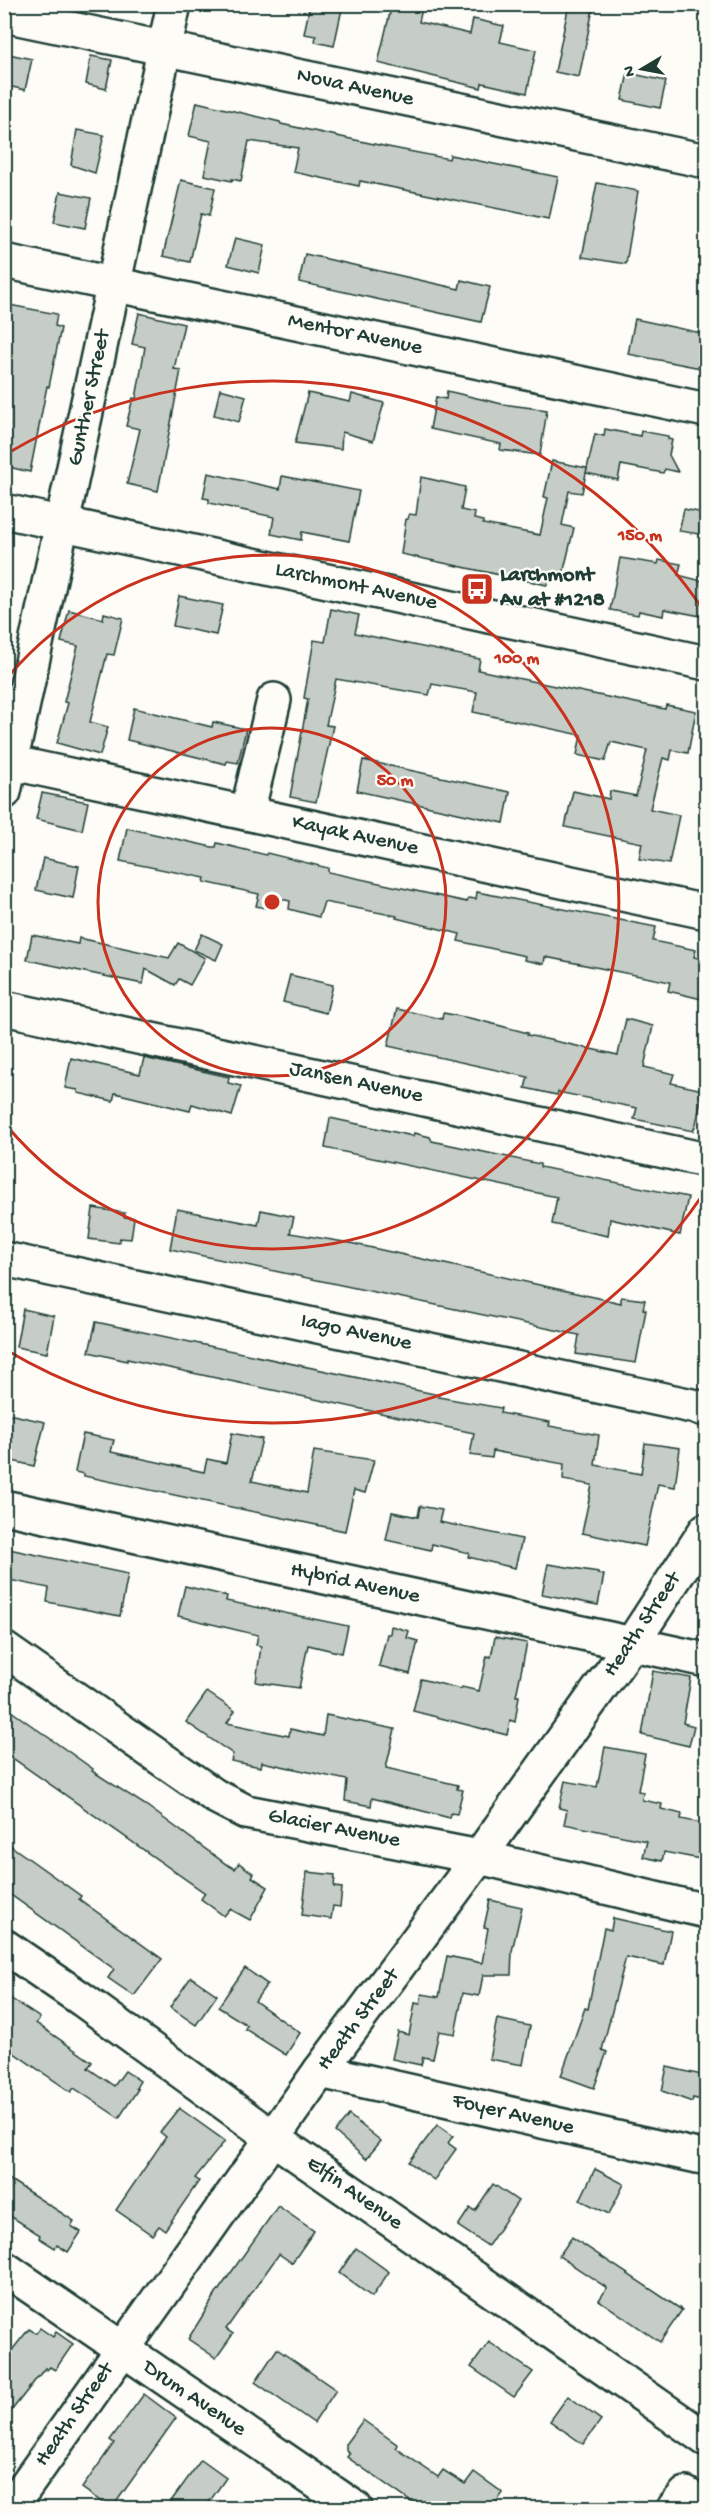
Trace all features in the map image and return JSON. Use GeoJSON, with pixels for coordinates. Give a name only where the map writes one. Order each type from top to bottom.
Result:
{"type":"FeatureCollection","features":[{"type":"Feature","properties":{"kind":"street","name":"Gunther Street"},"geometry":{"type":"LineString","coordinates":[[6,771],[63,523],[174,4]]}},
{"type":"Feature","properties":{"kind":"street","name":"Nova Avenue"},"geometry":{"type":"LineString","coordinates":[[4,15],[706,161]]}},
{"type":"Feature","properties":{"kind":"street","name":"Mentor Avenue"},"geometry":{"type":"LineString","coordinates":[[4,261],[706,410]]}},
{"type":"Feature","properties":{"kind":"street","name":"Larchmont Avenue"},"geometry":{"type":"LineString","coordinates":[[4,511],[706,663]]}},
{"type":"Feature","properties":{"kind":"street"},"geometry":{"type":"LineString","coordinates":[[248,813],[274,700]]}},
{"type":"Feature","properties":{"kind":"street","name":"Kayak Avenue"},"geometry":{"type":"LineString","coordinates":[[6,771],[248,813],[706,912]]}},
{"type":"Feature","properties":{"kind":"street","name":"Jansen Avenue"},"geometry":{"type":"LineString","coordinates":[[4,1008],[706,1160]]}},
{"type":"Feature","properties":{"kind":"street","name":"Iago Avenue"},"geometry":{"type":"LineString","coordinates":[[4,1259],[706,1409]]}},
{"type":"Feature","properties":{"kind":"street","name":"Hybrid Avenue"},"geometry":{"type":"LineString","coordinates":[[4,1508],[706,1659]]}},
{"type":"Feature","properties":{"kind":"street","name":"Heath Street"},"geometry":{"type":"LineString","coordinates":[[10,2508],[320,2072],[479,1857],[633,1642],[706,1530]]}},
{"type":"Feature","properties":{"kind":"street","name":"Glacier Avenue"},"geometry":{"type":"LineString","coordinates":[[4,1649],[233,1807],[246,1812],[479,1857],[706,1911]]}},
{"type":"Feature","properties":{"kind":"street","name":"Elfin Avenue"},"geometry":{"type":"LineString","coordinates":[[4,1946],[83,2000],[273,2138],[706,2439]]}},
{"type":"Feature","properties":{"kind":"street","name":"Foyer Avenue"},"geometry":{"type":"LineString","coordinates":[[320,2072],[706,2158]]}},
{"type":"Feature","properties":{"kind":"street","name":"Drum Avenue"},"geometry":{"type":"LineString","coordinates":[[4,2268],[355,2508]]}},
{"type":"Feature","properties":{"kind":"street"},"geometry":{"type":"LineString","coordinates":[[674,2508],[686,2494],[706,2508]]}},
{"type":"Feature","properties":{"kind":"building"},"geometry":{"type":"Polygon","coordinates":[[[310,4],[343,4],[334,46],[315,42],[316,36],[304,34],[310,4]]]}},
{"type":"Feature","properties":{"kind":"building"},"geometry":{"type":"Polygon","coordinates":[[[392,4],[423,4],[419,22],[470,34],[473,19],[504,26],[500,42],[536,50],[527,93],[482,83],[481,88],[378,63],[392,4]]]}},
{"type":"Feature","properties":{"kind":"building"},"geometry":{"type":"Polygon","coordinates":[[[569,4],[594,4],[579,77],[555,72],[569,4]]]}},
{"type":"Feature","properties":{"kind":"building"},"geometry":{"type":"Polygon","coordinates":[[[4,53],[32,59],[25,90],[4,85],[4,53]]]}},
{"type":"Feature","properties":{"kind":"building"},"geometry":{"type":"Polygon","coordinates":[[[91,56],[112,60],[106,89],[86,84],[91,56]]]}},
{"type":"Feature","properties":{"kind":"building"},"geometry":{"type":"Polygon","coordinates":[[[628,73],[666,81],[660,108],[622,100],[628,73]]]}},
{"type":"Feature","properties":{"kind":"building"},"geometry":{"type":"Polygon","coordinates":[[[197,102],[281,124],[388,147],[449,159],[450,155],[558,177],[549,219],[360,181],[359,186],[293,172],[298,148],[249,141],[241,181],[204,175],[211,141],[189,136],[197,102]]]}},
{"type":"Feature","properties":{"kind":"building"},"geometry":{"type":"Polygon","coordinates":[[[77,130],[104,135],[95,173],[71,165],[77,130]]]}},
{"type":"Feature","properties":{"kind":"building"},"geometry":{"type":"Polygon","coordinates":[[[181,180],[215,188],[209,216],[201,214],[190,262],[163,256],[181,180]]]}},
{"type":"Feature","properties":{"kind":"building"},"geometry":{"type":"Polygon","coordinates":[[[597,183],[638,191],[626,264],[582,257],[597,183]]]}},
{"type":"Feature","properties":{"kind":"building"},"geometry":{"type":"Polygon","coordinates":[[[60,192],[91,198],[85,228],[54,222],[60,192]]]}},
{"type":"Feature","properties":{"kind":"building"},"geometry":{"type":"Polygon","coordinates":[[[235,238],[265,245],[259,273],[228,265],[235,238]]]}},
{"type":"Feature","properties":{"kind":"building"},"geometry":{"type":"Polygon","coordinates":[[[305,254],[459,289],[461,280],[490,287],[481,322],[299,282],[305,254]]]}},
{"type":"Feature","properties":{"kind":"building"},"geometry":{"type":"Polygon","coordinates":[[[4,304],[57,314],[55,326],[61,328],[30,472],[4,466],[4,446],[9,425],[4,424],[4,304]]]}},
{"type":"Feature","properties":{"kind":"building"},"geometry":{"type":"Polygon","coordinates":[[[139,313],[184,324],[174,369],[181,370],[158,491],[127,484],[140,429],[126,426],[133,398],[136,399],[145,347],[132,344],[139,313]]]}},
{"type":"Feature","properties":{"kind":"building"},"geometry":{"type":"Polygon","coordinates":[[[635,319],[706,334],[706,369],[628,354],[635,319]]]}},
{"type":"Feature","properties":{"kind":"building"},"geometry":{"type":"Polygon","coordinates":[[[220,389],[246,396],[239,422],[214,415],[220,389]]]}},
{"type":"Feature","properties":{"kind":"building"},"geometry":{"type":"Polygon","coordinates":[[[447,391],[502,404],[547,410],[540,455],[500,450],[501,444],[430,429],[436,397],[446,399],[447,391]]]}},
{"type":"Feature","properties":{"kind":"building"},"geometry":{"type":"Polygon","coordinates":[[[308,393],[350,402],[352,394],[384,403],[373,441],[342,432],[341,449],[295,443],[308,393]]]}},
{"type":"Feature","properties":{"kind":"building"},"geometry":{"type":"Polygon","coordinates":[[[605,429],[640,436],[641,431],[668,436],[668,439],[672,440],[669,455],[678,472],[665,469],[663,473],[621,465],[618,480],[586,473],[595,434],[604,436],[605,429]]]}},
{"type":"Feature","properties":{"kind":"building"},"geometry":{"type":"Polygon","coordinates":[[[552,461],[587,468],[582,493],[569,491],[562,525],[574,528],[562,578],[549,575],[547,585],[401,554],[406,519],[409,514],[416,515],[421,477],[465,487],[461,510],[475,513],[474,519],[483,521],[483,524],[540,535],[548,498],[544,497],[552,461]]]}},
{"type":"Feature","properties":{"kind":"building"},"geometry":{"type":"Polygon","coordinates":[[[208,473],[280,489],[282,476],[359,491],[349,541],[302,532],[301,540],[271,534],[274,517],[209,503],[209,499],[203,498],[208,473]]]}},
{"type":"Feature","properties":{"kind":"building"},"geometry":{"type":"Polygon","coordinates":[[[684,509],[703,513],[699,534],[679,531],[684,509]]]}},
{"type":"Feature","properties":{"kind":"building"},"geometry":{"type":"Polygon","coordinates":[[[620,558],[658,564],[659,560],[681,564],[678,575],[706,582],[706,617],[664,609],[663,616],[639,611],[638,615],[610,610],[620,558]]]}},
{"type":"Feature","properties":{"kind":"building"},"geometry":{"type":"Polygon","coordinates":[[[179,596],[223,605],[216,635],[173,626],[179,596]]]}},
{"type":"Feature","properties":{"kind":"building"},"geometry":{"type":"Polygon","coordinates":[[[331,609],[359,615],[355,633],[480,659],[478,670],[665,709],[666,705],[696,711],[688,753],[672,750],[670,760],[663,758],[650,809],[679,815],[669,864],[639,859],[642,843],[565,827],[573,791],[609,799],[610,791],[636,796],[647,750],[611,742],[605,761],[577,755],[581,735],[473,712],[477,692],[432,684],[429,695],[336,679],[326,725],[333,726],[316,802],[290,797],[308,699],[304,698],[314,640],[325,642],[331,609]]]}},
{"type":"Feature","properties":{"kind":"building"},"geometry":{"type":"Polygon","coordinates":[[[69,610],[103,619],[104,613],[123,618],[114,655],[107,654],[90,722],[108,727],[100,755],[57,743],[68,703],[64,702],[78,646],[61,642],[69,610]]]}},
{"type":"Feature","properties":{"kind":"building"},"geometry":{"type":"Polygon","coordinates":[[[134,708],[212,727],[213,722],[246,729],[238,763],[227,761],[226,764],[127,740],[134,708]]]}},
{"type":"Feature","properties":{"kind":"building"},"geometry":{"type":"Polygon","coordinates":[[[363,760],[510,792],[504,823],[357,791],[363,760]]]}},
{"type":"Feature","properties":{"kind":"building"},"geometry":{"type":"Polygon","coordinates":[[[42,793],[88,802],[82,830],[36,819],[42,793]]]}},
{"type":"Feature","properties":{"kind":"building"},"geometry":{"type":"Polygon","coordinates":[[[127,828],[212,847],[216,847],[217,843],[266,855],[267,853],[328,868],[328,872],[467,902],[468,898],[476,899],[477,892],[656,927],[653,941],[696,950],[694,957],[703,959],[702,965],[706,966],[706,1000],[668,991],[670,982],[545,957],[544,964],[524,960],[525,956],[458,941],[460,934],[396,918],[397,916],[324,902],[319,917],[289,909],[290,901],[273,897],[270,909],[256,906],[259,894],[204,882],[205,878],[120,861],[127,828]]]}},
{"type":"Feature","properties":{"kind":"building"},"geometry":{"type":"Polygon","coordinates":[[[43,858],[79,866],[73,898],[36,890],[43,858]]]}},
{"type":"Feature","properties":{"kind":"building"},"geometry":{"type":"Polygon","coordinates":[[[202,934],[223,944],[216,960],[194,950],[202,934]]]}},
{"type":"Feature","properties":{"kind":"building"},"geometry":{"type":"Polygon","coordinates":[[[32,935],[78,944],[79,938],[169,958],[178,943],[205,958],[190,985],[179,979],[175,985],[146,969],[143,984],[27,960],[32,935]]]}},
{"type":"Feature","properties":{"kind":"building"},"geometry":{"type":"Polygon","coordinates":[[[290,975],[333,985],[326,1013],[283,1002],[290,975]]]}},
{"type":"Feature","properties":{"kind":"building"},"geometry":{"type":"Polygon","coordinates":[[[397,1009],[442,1019],[443,1013],[474,1019],[528,1033],[527,1035],[618,1055],[626,1019],[653,1026],[644,1067],[674,1074],[671,1083],[703,1090],[696,1124],[693,1131],[634,1119],[637,1108],[558,1092],[557,1095],[525,1088],[528,1077],[388,1046],[397,1009]]]}},
{"type":"Feature","properties":{"kind":"building"},"geometry":{"type":"Polygon","coordinates":[[[71,1058],[140,1074],[144,1058],[229,1077],[228,1083],[241,1086],[232,1116],[192,1104],[190,1111],[115,1093],[113,1101],[65,1088],[71,1058]]]}},
{"type":"Feature","properties":{"kind":"building"},"geometry":{"type":"Polygon","coordinates":[[[330,1118],[413,1136],[414,1133],[430,1137],[432,1141],[540,1164],[540,1167],[688,1197],[680,1235],[610,1219],[608,1236],[552,1224],[557,1197],[325,1148],[330,1118]]]}},
{"type":"Feature","properties":{"kind":"building"},"geometry":{"type":"Polygon","coordinates":[[[93,1208],[125,1213],[124,1217],[134,1218],[131,1239],[120,1238],[119,1243],[89,1239],[93,1208]]]}},
{"type":"Feature","properties":{"kind":"building"},"geometry":{"type":"Polygon","coordinates":[[[177,1209],[258,1225],[261,1210],[294,1217],[290,1233],[350,1243],[621,1303],[621,1297],[645,1300],[643,1309],[646,1310],[636,1363],[576,1354],[579,1335],[170,1249],[177,1209]]]}},
{"type":"Feature","properties":{"kind":"building"},"geometry":{"type":"Polygon","coordinates":[[[23,1309],[54,1316],[47,1353],[16,1347],[23,1309]]]}},
{"type":"Feature","properties":{"kind":"building"},"geometry":{"type":"Polygon","coordinates":[[[96,1322],[439,1395],[438,1397],[501,1408],[500,1413],[550,1422],[549,1426],[599,1435],[595,1465],[641,1474],[645,1443],[680,1448],[675,1487],[658,1484],[645,1546],[582,1533],[592,1485],[563,1480],[564,1464],[493,1451],[492,1458],[470,1455],[474,1433],[89,1352],[96,1322]]]}},
{"type":"Feature","properties":{"kind":"building"},"geometry":{"type":"Polygon","coordinates":[[[4,1413],[45,1422],[34,1466],[4,1459],[4,1413]]]}},
{"type":"Feature","properties":{"kind":"building"},"geometry":{"type":"Polygon","coordinates":[[[232,1433],[262,1439],[252,1481],[307,1493],[314,1451],[374,1460],[365,1493],[354,1490],[345,1531],[84,1476],[84,1474],[75,1472],[83,1434],[114,1440],[111,1452],[204,1472],[207,1459],[226,1463],[232,1433]]]}},
{"type":"Feature","properties":{"kind":"building"},"geometry":{"type":"Polygon","coordinates":[[[420,1506],[442,1510],[439,1522],[522,1539],[515,1568],[468,1557],[469,1553],[432,1544],[431,1550],[386,1540],[392,1512],[418,1517],[420,1506]]]}},
{"type":"Feature","properties":{"kind":"building"},"geometry":{"type":"Polygon","coordinates":[[[4,1548],[128,1574],[120,1616],[47,1602],[49,1588],[4,1579],[4,1548]]]}},
{"type":"Feature","properties":{"kind":"building"},"geometry":{"type":"Polygon","coordinates":[[[548,1564],[604,1575],[598,1605],[542,1594],[548,1564]]]}},
{"type":"Feature","properties":{"kind":"building"},"geometry":{"type":"Polygon","coordinates":[[[185,1586],[227,1596],[226,1601],[348,1626],[342,1653],[308,1645],[299,1688],[256,1682],[261,1646],[256,1645],[258,1635],[178,1616],[185,1586]]]}},
{"type":"Feature","properties":{"kind":"building"},"geometry":{"type":"Polygon","coordinates":[[[391,1626],[409,1631],[407,1638],[418,1641],[410,1674],[379,1666],[391,1626]]]}},
{"type":"Feature","properties":{"kind":"building"},"geometry":{"type":"Polygon","coordinates":[[[495,1637],[527,1643],[516,1696],[519,1696],[515,1722],[510,1720],[507,1735],[413,1711],[421,1679],[479,1691],[487,1656],[491,1657],[495,1637]]]}},
{"type":"Feature","properties":{"kind":"building"},"geometry":{"type":"Polygon","coordinates":[[[653,1671],[691,1678],[683,1723],[694,1726],[689,1746],[642,1735],[653,1671]]]}},
{"type":"Feature","properties":{"kind":"building"},"geometry":{"type":"Polygon","coordinates":[[[207,1692],[235,1711],[227,1723],[289,1736],[290,1729],[323,1736],[326,1715],[395,1729],[386,1768],[458,1785],[457,1789],[463,1790],[457,1814],[451,1813],[450,1818],[372,1798],[371,1806],[345,1801],[347,1780],[262,1762],[261,1767],[231,1761],[233,1754],[186,1722],[207,1692]]]}},
{"type":"Feature","properties":{"kind":"building"},"geometry":{"type":"Polygon","coordinates":[[[4,1706],[93,1769],[92,1771],[147,1806],[226,1864],[235,1869],[239,1863],[254,1874],[252,1877],[268,1887],[250,1920],[230,1909],[224,1916],[201,1899],[205,1893],[4,1752],[4,1706]]]}},
{"type":"Feature","properties":{"kind":"building"},"geometry":{"type":"Polygon","coordinates":[[[605,1747],[645,1754],[638,1791],[643,1792],[642,1800],[662,1804],[661,1809],[682,1814],[681,1819],[706,1824],[706,1860],[664,1852],[662,1861],[643,1857],[647,1841],[564,1824],[567,1810],[559,1808],[565,1781],[597,1787],[605,1747]]]}},
{"type":"Feature","properties":{"kind":"building"},"geometry":{"type":"Polygon","coordinates":[[[4,1841],[81,1896],[79,1899],[162,1959],[134,1996],[108,1978],[114,1969],[4,1890],[4,1841]]]}},
{"type":"Feature","properties":{"kind":"building"},"geometry":{"type":"Polygon","coordinates":[[[307,1872],[335,1875],[334,1887],[342,1888],[340,1907],[333,1906],[331,1919],[302,1915],[307,1872]]]}},
{"type":"Feature","properties":{"kind":"building"},"geometry":{"type":"Polygon","coordinates":[[[490,1900],[522,1907],[512,1951],[511,1975],[483,1975],[479,1996],[463,1993],[455,2034],[439,2031],[433,2059],[423,2057],[421,2065],[392,2059],[398,2032],[409,2035],[415,2003],[420,2004],[422,1994],[439,1997],[447,1956],[482,1963],[488,1928],[484,1927],[490,1900]]]}},
{"type":"Feature","properties":{"kind":"building"},"geometry":{"type":"Polygon","coordinates":[[[613,1918],[671,1931],[664,1965],[626,1957],[602,2050],[607,2052],[594,2088],[561,2076],[585,2008],[588,2009],[604,1928],[611,1930],[613,1918]]]}},
{"type":"Feature","properties":{"kind":"building"},"geometry":{"type":"Polygon","coordinates":[[[245,1968],[267,1984],[255,2001],[300,2033],[286,2055],[245,2029],[247,2025],[218,2007],[245,1968]]]}},
{"type":"Feature","properties":{"kind":"building"},"geometry":{"type":"Polygon","coordinates":[[[191,1977],[217,1995],[196,2025],[170,2007],[191,1977]]]}},
{"type":"Feature","properties":{"kind":"building"},"geometry":{"type":"Polygon","coordinates":[[[4,1994],[40,2018],[36,2023],[92,2062],[88,2068],[114,2086],[125,2071],[140,2081],[136,2088],[138,2089],[119,2118],[74,2088],[71,2092],[4,2046],[4,1994]]]}},
{"type":"Feature","properties":{"kind":"building"},"geometry":{"type":"Polygon","coordinates":[[[497,2019],[530,2026],[523,2065],[489,2059],[497,2019]]]}},
{"type":"Feature","properties":{"kind":"building"},"geometry":{"type":"Polygon","coordinates":[[[667,2067],[706,2076],[706,2101],[693,2098],[692,2102],[662,2091],[667,2067]]]}},
{"type":"Feature","properties":{"kind":"building"},"geometry":{"type":"Polygon","coordinates":[[[179,2108],[225,2141],[195,2178],[199,2181],[165,2230],[159,2226],[152,2235],[116,2210],[166,2137],[160,2132],[179,2108]]]}},
{"type":"Feature","properties":{"kind":"building"},"geometry":{"type":"Polygon","coordinates":[[[349,2115],[381,2141],[366,2159],[335,2132],[349,2115]]]}},
{"type":"Feature","properties":{"kind":"building"},"geometry":{"type":"Polygon","coordinates":[[[437,2125],[453,2136],[448,2143],[456,2149],[434,2180],[409,2162],[437,2125]]]}},
{"type":"Feature","properties":{"kind":"building"},"geometry":{"type":"Polygon","coordinates":[[[595,2169],[624,2184],[609,2214],[580,2200],[595,2169]]]}},
{"type":"Feature","properties":{"kind":"building"},"geometry":{"type":"Polygon","coordinates":[[[4,2176],[74,2221],[71,2226],[81,2232],[68,2252],[57,2245],[55,2248],[39,2238],[40,2235],[4,2212],[4,2176]]]}},
{"type":"Feature","properties":{"kind":"building"},"geometry":{"type":"Polygon","coordinates":[[[493,2184],[518,2201],[488,2246],[458,2226],[470,2208],[475,2211],[493,2184]]]}},
{"type":"Feature","properties":{"kind":"building"},"geometry":{"type":"Polygon","coordinates":[[[278,2206],[314,2231],[292,2263],[279,2254],[226,2329],[233,2334],[216,2358],[188,2339],[216,2294],[278,2206]]]}},
{"type":"Feature","properties":{"kind":"building"},"geometry":{"type":"Polygon","coordinates":[[[572,2237],[682,2310],[660,2342],[599,2300],[607,2288],[559,2256],[572,2237]]]}},
{"type":"Feature","properties":{"kind":"building"},"geometry":{"type":"Polygon","coordinates":[[[356,2248],[389,2272],[372,2297],[339,2273],[356,2248]]]}},
{"type":"Feature","properties":{"kind":"building"},"geometry":{"type":"Polygon","coordinates":[[[40,2328],[53,2337],[56,2332],[73,2344],[55,2370],[50,2367],[47,2370],[45,2368],[4,2420],[4,2360],[29,2329],[36,2333],[40,2328]]]}},
{"type":"Feature","properties":{"kind":"building"},"geometry":{"type":"Polygon","coordinates":[[[489,2342],[533,2372],[514,2397],[471,2367],[489,2342]]]}},
{"type":"Feature","properties":{"kind":"building"},"geometry":{"type":"Polygon","coordinates":[[[277,2349],[336,2390],[314,2423],[255,2382],[277,2349]]]}},
{"type":"Feature","properties":{"kind":"building"},"geometry":{"type":"Polygon","coordinates":[[[144,2394],[176,2418],[110,2508],[82,2488],[114,2443],[110,2440],[144,2394]]]}},
{"type":"Feature","properties":{"kind":"building"},"geometry":{"type":"Polygon","coordinates":[[[568,2396],[601,2420],[583,2444],[550,2421],[568,2396]]]}},
{"type":"Feature","properties":{"kind":"building"},"geometry":{"type":"Polygon","coordinates":[[[363,2420],[398,2445],[396,2448],[438,2477],[443,2470],[465,2484],[474,2472],[503,2493],[492,2508],[420,2508],[347,2457],[350,2453],[346,2450],[346,2443],[363,2420]]]}},
{"type":"Feature","properties":{"kind":"building"},"geometry":{"type":"Polygon","coordinates":[[[201,2460],[226,2478],[205,2508],[166,2508],[201,2460]]]}},
{"type":"Feature","properties":{"kind":"place","name":"Larchmont Av at #1218"},"geometry":{"type":"Point","coordinates":[477,589]}}]}
